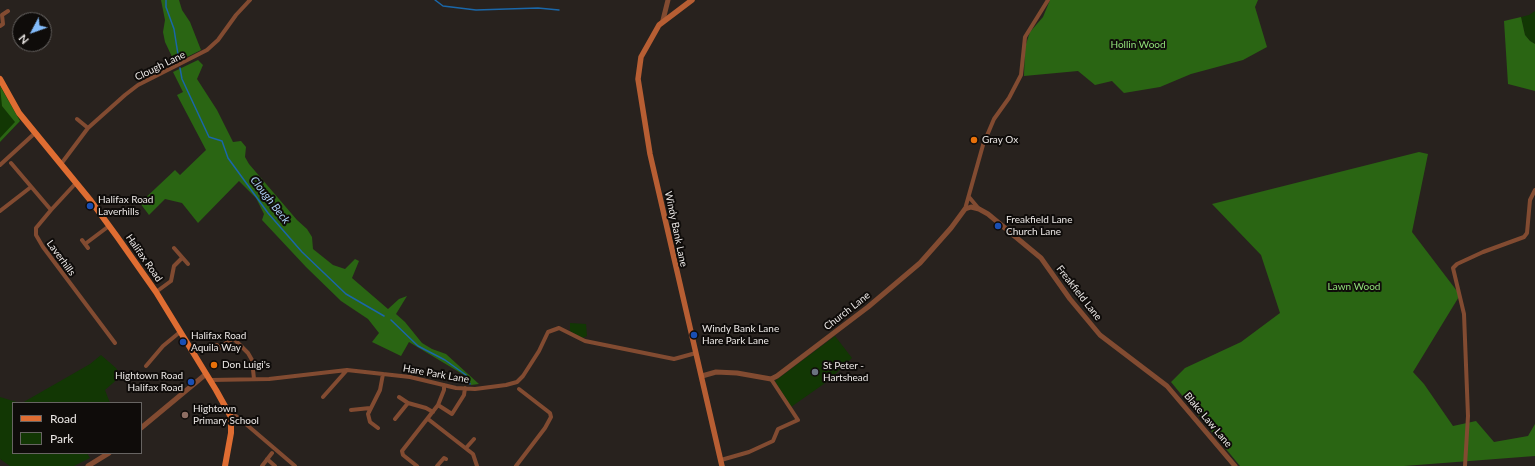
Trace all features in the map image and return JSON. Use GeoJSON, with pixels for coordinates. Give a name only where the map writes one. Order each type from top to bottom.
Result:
{"type":"FeatureCollection","features":[{"type":"Feature","properties":{"kind":"main road"},"geometry":{"type":"LineString","coordinates":[[663,20],[692,0]]}},
{"type":"Feature","properties":{"kind":"main road","name":"Windy Bank Lane"},"geometry":{"type":"LineString","coordinates":[[663,20],[642,57],[638,79],[650,154],[722,466]]}},
{"type":"Feature","properties":{"kind":"main road","name":"Halifax Road"},"geometry":{"type":"LineString","coordinates":[[0,79],[19,113],[109,226],[156,292],[231,417]]}},
{"type":"Feature","properties":{"kind":"main road"},"geometry":{"type":"LineString","coordinates":[[225,466],[231,433],[231,417]]}},
{"type":"Feature","properties":{"kind":"street","name":"Clough Lane"},"geometry":{"type":"LineString","coordinates":[[60,164],[88,128],[138,85],[207,50],[218,40],[236,15],[250,0]]}},
{"type":"Feature","properties":{"kind":"street","name":"Windy Bank Lane"},"geometry":{"type":"LineString","coordinates":[[663,20],[668,0]]}},
{"type":"Feature","properties":{"kind":"street"},"geometry":{"type":"LineString","coordinates":[[965,209],[970,197],[983,145],[994,119],[1009,98],[1021,75],[1025,37],[1048,0]]}},
{"type":"Feature","properties":{"kind":"street"},"geometry":{"type":"LineString","coordinates":[[0,26],[3,24],[2,16],[8,11]]}},
{"type":"Feature","properties":{"kind":"street"},"geometry":{"type":"LineString","coordinates":[[77,119],[88,128]]}},
{"type":"Feature","properties":{"kind":"street"},"geometry":{"type":"LineString","coordinates":[[0,165],[35,133]]}},
{"type":"Feature","properties":{"kind":"street"},"geometry":{"type":"LineString","coordinates":[[11,163],[50,210]]}},
{"type":"Feature","properties":{"kind":"street","name":"Laverhills"},"geometry":{"type":"LineString","coordinates":[[76,183],[50,210],[36,228],[36,235],[43,247],[115,343]]}},
{"type":"Feature","properties":{"kind":"street"},"geometry":{"type":"LineString","coordinates":[[0,211],[31,187]]}},
{"type":"Feature","properties":{"kind":"street"},"geometry":{"type":"LineString","coordinates":[[1465,466],[1468,416],[1464,314],[1454,268],[1457,264],[1483,252],[1524,238],[1527,233],[1530,200],[1535,190]]}},
{"type":"Feature","properties":{"kind":"street"},"geometry":{"type":"LineString","coordinates":[[970,197],[979,208]]}},
{"type":"Feature","properties":{"kind":"street"},"geometry":{"type":"LineString","coordinates":[[965,209],[971,207],[979,208]]}},
{"type":"Feature","properties":{"kind":"street","name":"Freakfield Lane"},"geometry":{"type":"LineString","coordinates":[[979,208],[1015,235],[1041,258],[1070,299],[1100,335],[1167,386]]}},
{"type":"Feature","properties":{"kind":"street","name":"Church Lane"},"geometry":{"type":"LineString","coordinates":[[771,379],[813,350],[920,263],[951,228],[965,209]]}},
{"type":"Feature","properties":{"kind":"street"},"geometry":{"type":"LineString","coordinates":[[88,248],[84,242],[109,226]]}},
{"type":"Feature","properties":{"kind":"street"},"geometry":{"type":"LineString","coordinates":[[174,248],[188,264]]}},
{"type":"Feature","properties":{"kind":"street"},"geometry":{"type":"LineString","coordinates":[[156,292],[171,281],[174,266],[182,258]]}},
{"type":"Feature","properties":{"kind":"street","name":"Hare Park Lane"},"geometry":{"type":"LineString","coordinates":[[208,377],[254,379],[347,370],[410,377],[444,385],[474,389],[513,385],[523,376],[539,352],[548,332],[555,328],[559,328],[584,341],[674,359],[696,353]]}},
{"type":"Feature","properties":{"kind":"street"},"geometry":{"type":"LineString","coordinates":[[146,366],[162,346],[180,332]]}},
{"type":"Feature","properties":{"kind":"street"},"geometry":{"type":"LineString","coordinates":[[217,345],[219,348],[238,335]]}},
{"type":"Feature","properties":{"kind":"street"},"geometry":{"type":"LineString","coordinates":[[234,339],[248,353],[252,360],[254,379]]}},
{"type":"Feature","properties":{"kind":"street"},"geometry":{"type":"LineString","coordinates":[[323,397],[347,370]]}},
{"type":"Feature","properties":{"kind":"street"},"geometry":{"type":"LineString","coordinates":[[702,376],[716,372],[729,372],[771,379],[798,420],[778,429],[773,441],[749,452],[721,460]]}},
{"type":"Feature","properties":{"kind":"street"},"geometry":{"type":"LineString","coordinates":[[378,428],[370,422],[368,414],[370,408],[377,399],[382,374]]}},
{"type":"Feature","properties":{"kind":"street"},"geometry":{"type":"LineString","coordinates":[[142,427],[208,377]]}},
{"type":"Feature","properties":{"kind":"street"},"geometry":{"type":"LineString","coordinates":[[417,466],[403,455],[402,451],[438,405],[444,390],[444,385]]}},
{"type":"Feature","properties":{"kind":"street","name":"Blake Law Lane"},"geometry":{"type":"LineString","coordinates":[[1167,386],[1235,466]]}},
{"type":"Feature","properties":{"kind":"street"},"geometry":{"type":"LineString","coordinates":[[438,405],[452,414],[464,395],[465,388]]}},
{"type":"Feature","properties":{"kind":"street"},"geometry":{"type":"LineString","coordinates":[[516,466],[545,428],[551,417],[550,413],[520,389]]}},
{"type":"Feature","properties":{"kind":"street"},"geometry":{"type":"LineString","coordinates":[[400,397],[408,403],[426,408],[433,412]]}},
{"type":"Feature","properties":{"kind":"street"},"geometry":{"type":"LineString","coordinates":[[395,419],[408,403]]}},
{"type":"Feature","properties":{"kind":"street"},"geometry":{"type":"LineString","coordinates":[[351,410],[370,408]]}},
{"type":"Feature","properties":{"kind":"street"},"geometry":{"type":"LineString","coordinates":[[231,417],[236,416],[295,466]]}},
{"type":"Feature","properties":{"kind":"street"},"geometry":{"type":"LineString","coordinates":[[428,419],[473,454],[477,466]]}},
{"type":"Feature","properties":{"kind":"street"},"geometry":{"type":"LineString","coordinates":[[466,448],[474,439]]}},
{"type":"Feature","properties":{"kind":"street"},"geometry":{"type":"LineString","coordinates":[[262,466],[272,453]]}},
{"type":"Feature","properties":{"kind":"street"},"geometry":{"type":"LineString","coordinates":[[90,466],[108,454]]}},
{"type":"Feature","properties":{"kind":"street"},"geometry":{"type":"LineString","coordinates":[[437,466],[444,458],[446,459]]}},
{"type":"Feature","properties":{"kind":"street"},"geometry":{"type":"LineString","coordinates":[[267,459],[275,466]]}},
{"type":"Feature","properties":{"kind":"green space"},"geometry":{"type":"Polygon","coordinates":[[[161,0],[179,0],[182,10],[190,22],[201,50],[175,63],[165,42],[163,32],[165,20],[161,0]]]}},
{"type":"Feature","properties":{"kind":"green space","name":"Hollin Wood"},"geometry":{"type":"Polygon","coordinates":[[[1050,0],[1258,0],[1255,7],[1267,47],[1243,60],[1191,74],[1160,87],[1124,93],[1112,81],[1095,85],[1078,71],[1024,76],[1025,47],[1030,32],[1043,17],[1050,0]]]}},
{"type":"Feature","properties":{"kind":"green space"},"geometry":{"type":"Polygon","coordinates":[[[1535,11],[1535,44],[1525,35],[1521,17],[1529,15],[1535,11]]]}},
{"type":"Feature","properties":{"kind":"green space"},"geometry":{"type":"Polygon","coordinates":[[[1521,17],[1525,35],[1535,44],[1535,91],[1508,84],[1504,21],[1521,17]]]}},
{"type":"Feature","properties":{"kind":"green space"},"geometry":{"type":"Polygon","coordinates":[[[198,60],[203,65],[197,79],[217,110],[233,142],[241,141],[246,147],[245,157],[249,164],[297,220],[307,229],[312,237],[313,249],[333,265],[345,269],[355,259],[359,261],[352,278],[388,309],[399,299],[407,296],[396,314],[405,322],[422,343],[432,349],[446,354],[479,384],[471,385],[469,378],[409,342],[401,356],[372,342],[379,333],[368,319],[341,301],[306,267],[262,220],[264,214],[256,198],[239,181],[198,223],[182,203],[165,199],[149,215],[140,203],[175,170],[180,175],[206,150],[177,95],[183,92],[173,72],[198,60]]]}},
{"type":"Feature","properties":{"kind":"green space"},"geometry":{"type":"Polygon","coordinates":[[[0,85],[21,120],[0,142],[0,85]]]}},
{"type":"Feature","properties":{"kind":"green space"},"geometry":{"type":"Polygon","coordinates":[[[0,86],[20,121],[0,142],[0,138],[15,122],[2,106],[0,86]]]}},
{"type":"Feature","properties":{"kind":"green space","name":"Lawn Wood"},"geometry":{"type":"Polygon","coordinates":[[[1419,152],[1428,154],[1412,232],[1460,295],[1413,372],[1424,384],[1453,426],[1476,421],[1494,442],[1528,436],[1535,424],[1535,456],[1404,466],[1240,466],[1171,382],[1185,368],[1241,342],[1280,313],[1261,255],[1212,204],[1419,152]]]}},
{"type":"Feature","properties":{"kind":"green space"},"geometry":{"type":"Polygon","coordinates":[[[570,323],[586,324],[587,336],[582,338],[570,331],[570,323]]]}},
{"type":"Feature","properties":{"kind":"green space"},"geometry":{"type":"Polygon","coordinates":[[[835,336],[852,358],[828,381],[791,407],[775,381],[835,336]]]}},
{"type":"Feature","properties":{"kind":"green space"},"geometry":{"type":"Polygon","coordinates":[[[101,355],[116,368],[121,376],[105,390],[110,402],[24,402],[90,364],[101,355]]]}},
{"type":"Feature","properties":{"kind":"green space"},"geometry":{"type":"Polygon","coordinates":[[[0,397],[17,402],[12,402],[12,454],[88,454],[90,458],[74,466],[10,466],[0,459],[0,397]]]}},
{"type":"Feature","properties":{"kind":"waterway","name":"Clough Beck"},"geometry":{"type":"LineString","coordinates":[[166,0],[166,7],[174,29],[179,61]]}},
{"type":"Feature","properties":{"kind":"waterway"},"geometry":{"type":"LineString","coordinates":[[435,0],[443,6],[476,10],[538,8],[559,10]]}},
{"type":"Feature","properties":{"kind":"waterway","name":"Clough Beck"},"geometry":{"type":"LineString","coordinates":[[180,68],[182,79],[209,137],[222,141],[228,158],[268,213],[302,252],[346,294],[384,316]]}},
{"type":"Feature","properties":{"kind":"waterway","name":"Clough Beck"},"geometry":{"type":"LineString","coordinates":[[391,320],[418,346],[445,360],[466,375],[470,384]]}},
{"type":"Feature","properties":{"kind":"place","name":"Gray Ox"},"geometry":{"type":"Point","coordinates":[974,140]}},
{"type":"Feature","properties":{"kind":"place","name":"Halifax Road Laverhills"},"geometry":{"type":"Point","coordinates":[90,206]}},
{"type":"Feature","properties":{"kind":"place","name":"Freakfield Lane Church Lane"},"geometry":{"type":"Point","coordinates":[998,226]}},
{"type":"Feature","properties":{"kind":"place","name":"Windy Bank Lane Hare Park Lane"},"geometry":{"type":"Point","coordinates":[694,335]}},
{"type":"Feature","properties":{"kind":"place","name":"Halifax Road Aquila Way"},"geometry":{"type":"Point","coordinates":[183,342]}},
{"type":"Feature","properties":{"kind":"place","name":"Don Luigi's"},"geometry":{"type":"Point","coordinates":[214,365]}},
{"type":"Feature","properties":{"kind":"place","name":"St Peter - Hartshead"},"geometry":{"type":"Point","coordinates":[815,372]}},
{"type":"Feature","properties":{"kind":"place","name":"Hightown Road Halifax Road"},"geometry":{"type":"Point","coordinates":[191,382]}},
{"type":"Feature","properties":{"kind":"place","name":"Hightown Primary School"},"geometry":{"type":"Point","coordinates":[185,415]}}]}
